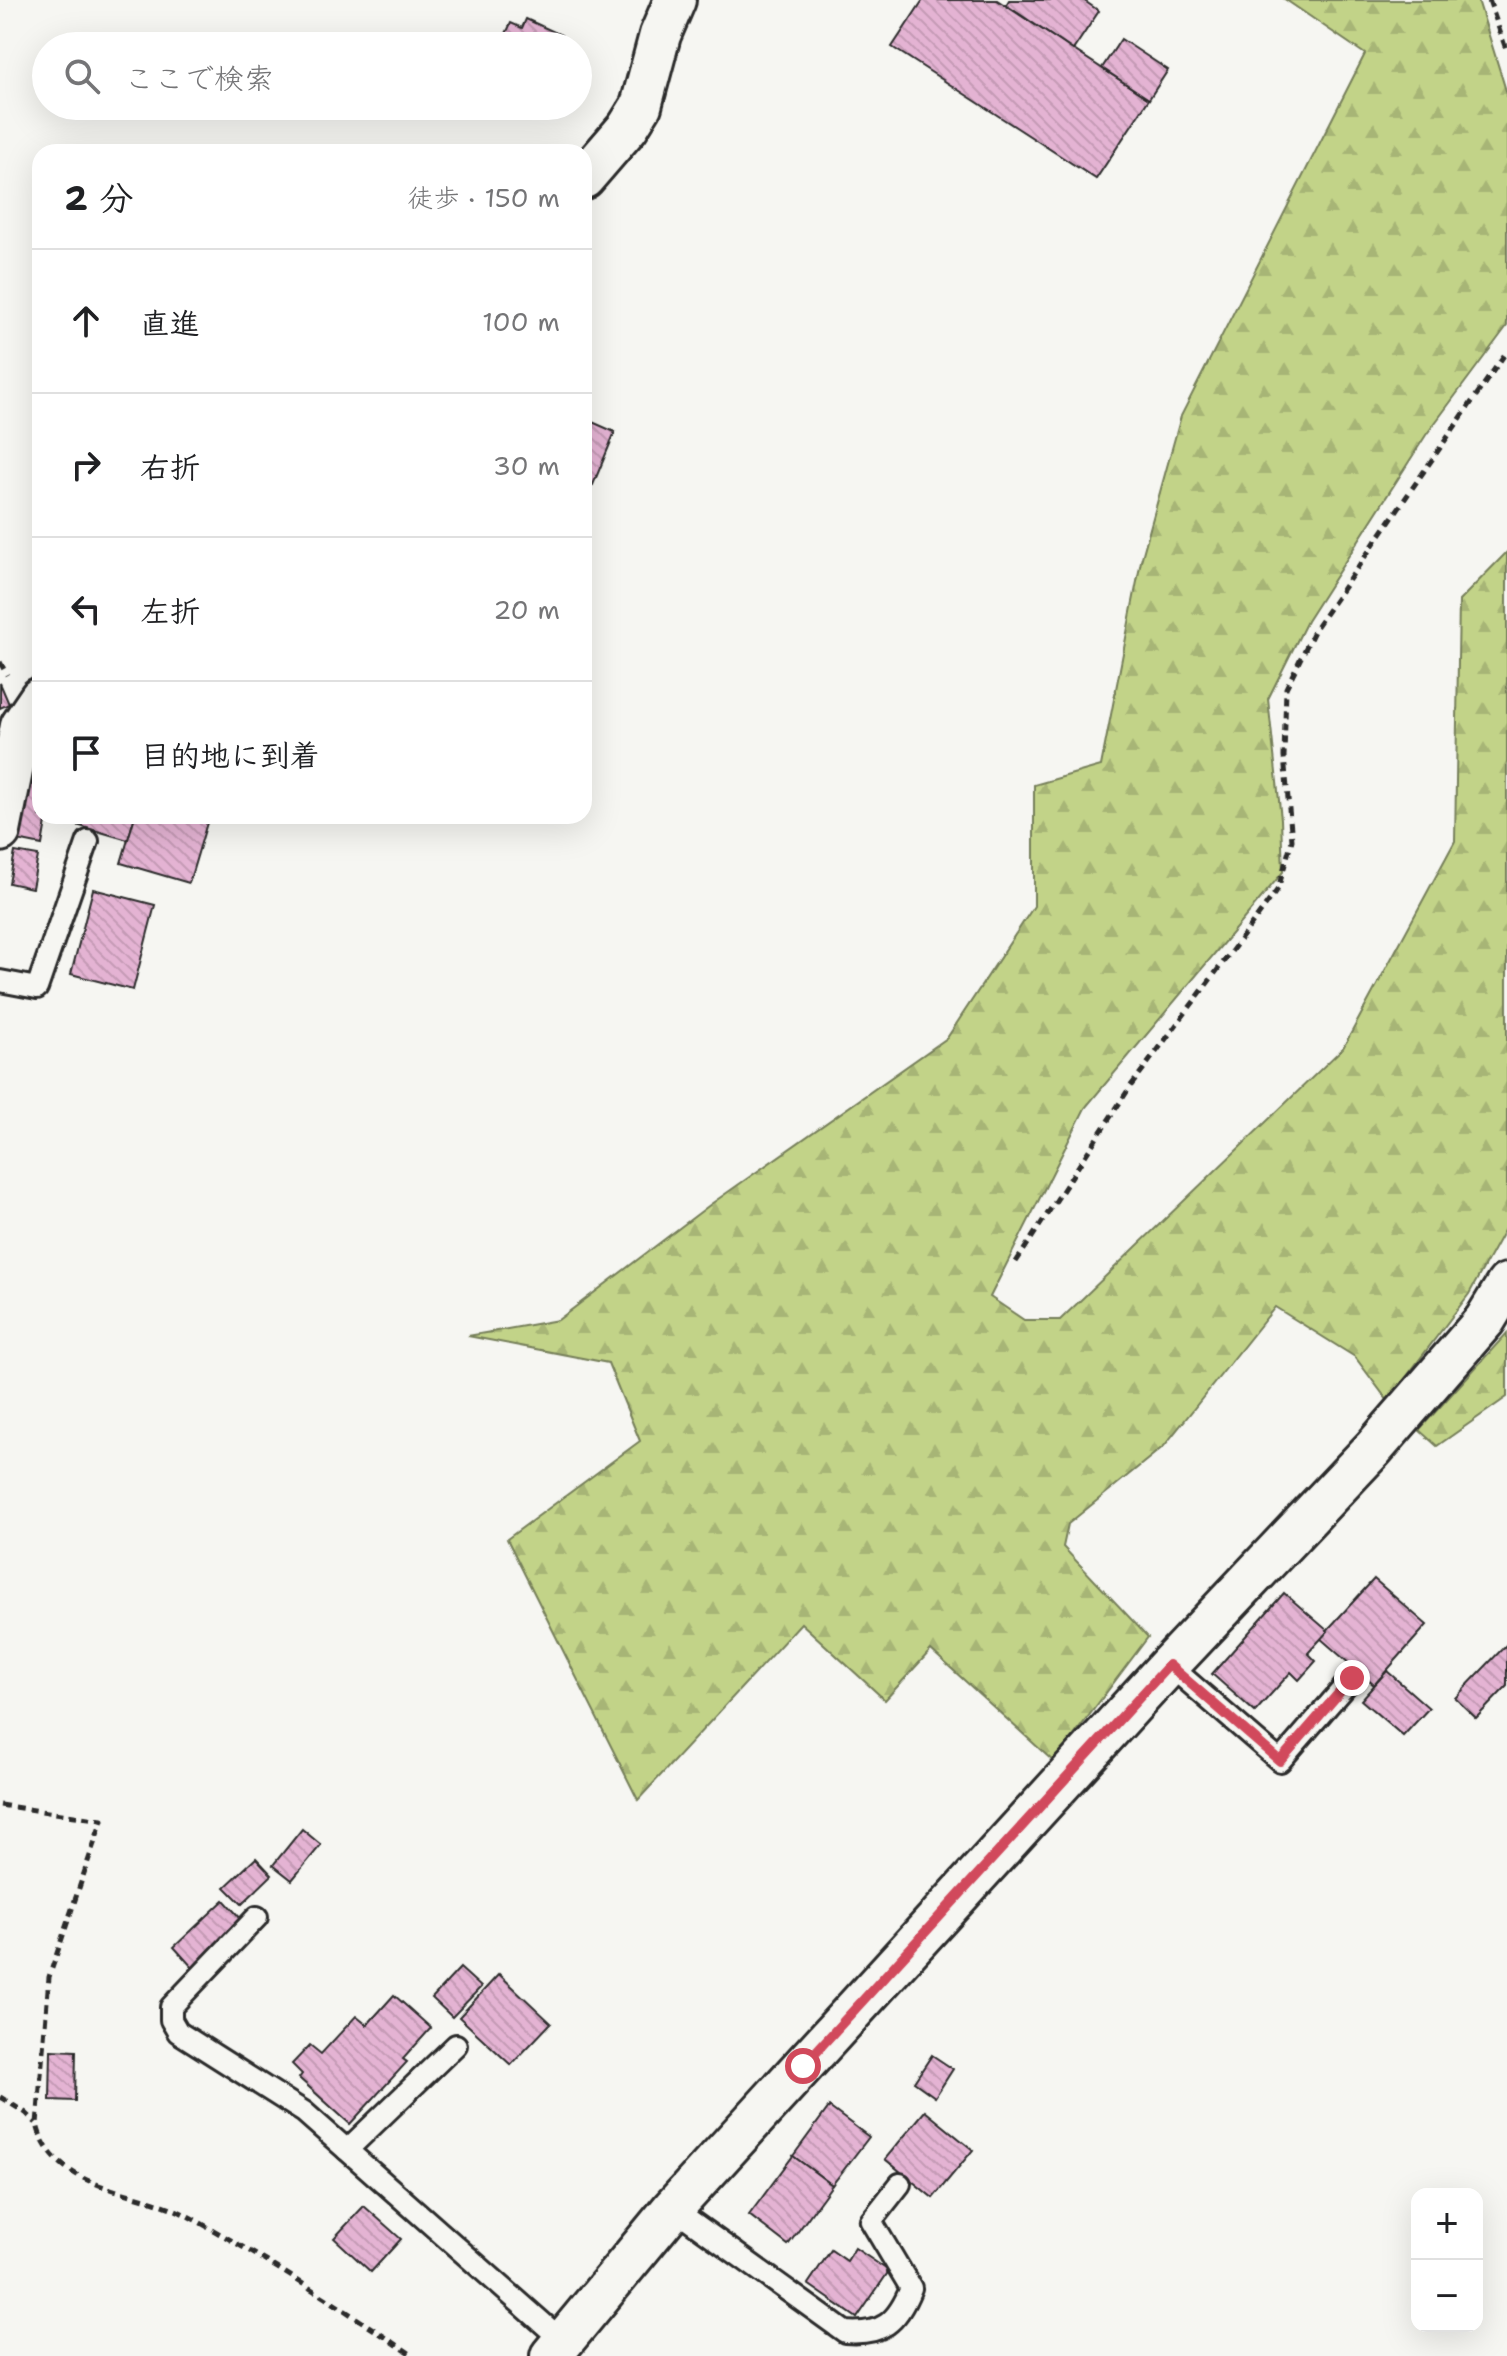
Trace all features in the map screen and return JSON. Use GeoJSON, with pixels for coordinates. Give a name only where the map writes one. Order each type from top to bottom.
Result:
{"type":"FeatureCollection","features":[{"type":"Feature","properties":{"kind":"street"},"geometry":{"type":"LineString","coordinates":[[592,169],[628,127],[641,106],[660,35],[675,0]]}},
{"type":"Feature","properties":{"kind":"street"},"geometry":{"type":"LineString","coordinates":[[0,831],[21,726],[32,707]]}},
{"type":"Feature","properties":{"kind":"street"},"geometry":{"type":"LineString","coordinates":[[558,2349],[673,2208],[1169,1665],[1373,1449],[1485,1320],[1507,1284]]}},
{"type":"Feature","properties":{"kind":"lane"},"geometry":{"type":"LineString","coordinates":[[0,981],[37,988],[88,841]]}},
{"type":"Feature","properties":{"kind":"lane"},"geometry":{"type":"LineString","coordinates":[[1169,1665],[1280,1761],[1352,1678]]}},
{"type":"Feature","properties":{"kind":"lane"},"geometry":{"type":"LineString","coordinates":[[257,1917],[171,2007],[171,2020],[178,2032],[304,2112],[558,2349]]}},
{"type":"Feature","properties":{"kind":"lane"},"geometry":{"type":"LineString","coordinates":[[347,2150],[456,2045]]}},
{"type":"Feature","properties":{"kind":"lane"},"geometry":{"type":"LineString","coordinates":[[673,2208],[845,2332],[864,2333],[885,2327],[903,2309],[911,2288],[871,2221],[900,2184]]}},
{"type":"Feature","properties":{"kind":"path"},"geometry":{"type":"LineString","coordinates":[[1489,0],[1507,52]]}},
{"type":"Feature","properties":{"kind":"path"},"geometry":{"type":"LineString","coordinates":[[1016,1262],[1130,1087],[1278,889],[1292,840],[1284,757],[1286,688],[1315,629],[1507,351]]}},
{"type":"Feature","properties":{"kind":"path"},"geometry":{"type":"LineString","coordinates":[[0,1805],[102,1820],[49,1977],[37,2124],[40,2138],[58,2161],[87,2179],[183,2213],[414,2356]]}},
{"type":"Feature","properties":{"kind":"path"},"geometry":{"type":"LineString","coordinates":[[0,2097],[26,2113],[37,2124]]}},
{"type":"Feature","properties":{"kind":"green space"},"geometry":{"type":"Polygon","coordinates":[[[1286,0],[1478,0],[1507,94],[1507,326],[1426,435],[1307,621],[1268,699],[1281,819],[1283,872],[1085,1108],[990,1297],[1024,1320],[1060,1320],[1343,1048],[1455,841],[1459,601],[1507,552],[1507,1225],[1469,1294],[1388,1401],[1355,1357],[1275,1307],[1164,1446],[1068,1524],[1063,1547],[1148,1637],[1054,1762],[931,1650],[885,1700],[801,1623],[638,1800],[507,1539],[640,1441],[608,1363],[468,1336],[558,1320],[711,1204],[947,1038],[1034,906],[1034,785],[1101,766],[1141,561],[1181,416],[1365,54],[1286,0]]]}},
{"type":"Feature","properties":{"kind":"green space"},"geometry":{"type":"Polygon","coordinates":[[[1507,1333],[1507,1397],[1437,1446],[1419,1430],[1507,1333]]]}},
{"type":"Feature","properties":{"kind":"building"},"geometry":{"type":"Polygon","coordinates":[[[923,0],[997,0],[1149,99],[1096,179],[892,47],[923,0]]]}},
{"type":"Feature","properties":{"kind":"building"},"geometry":{"type":"Polygon","coordinates":[[[1009,0],[1083,0],[1099,11],[1073,50],[1006,5],[1009,0]]]}},
{"type":"Feature","properties":{"kind":"building"},"geometry":{"type":"Polygon","coordinates":[[[526,19],[554,32],[507,32],[511,23],[522,28],[526,19]]]}},
{"type":"Feature","properties":{"kind":"building"},"geometry":{"type":"Polygon","coordinates":[[[1121,39],[1168,70],[1149,99],[1102,68],[1121,39]]]}},
{"type":"Feature","properties":{"kind":"building"},"geometry":{"type":"Polygon","coordinates":[[[592,422],[615,432],[592,485],[592,422]]]}},
{"type":"Feature","properties":{"kind":"building"},"geometry":{"type":"Polygon","coordinates":[[[0,683],[9,704],[0,708],[0,683]]]}},
{"type":"Feature","properties":{"kind":"building"},"geometry":{"type":"Polygon","coordinates":[[[32,774],[32,824],[46,824],[42,845],[17,840],[32,774]]]}},
{"type":"Feature","properties":{"kind":"building"},"geometry":{"type":"Polygon","coordinates":[[[73,824],[133,824],[128,840],[73,824]]]}},
{"type":"Feature","properties":{"kind":"building"},"geometry":{"type":"Polygon","coordinates":[[[133,824],[207,824],[189,883],[121,863],[133,824]]]}},
{"type":"Feature","properties":{"kind":"building"},"geometry":{"type":"Polygon","coordinates":[[[15,852],[38,856],[32,888],[9,883],[15,852]]]}},
{"type":"Feature","properties":{"kind":"building"},"geometry":{"type":"Polygon","coordinates":[[[93,889],[155,905],[133,990],[71,974],[93,889]]]}},
{"type":"Feature","properties":{"kind":"building"},"geometry":{"type":"Polygon","coordinates":[[[1374,1579],[1427,1625],[1374,1685],[1320,1638],[1374,1579]]]}},
{"type":"Feature","properties":{"kind":"building"},"geometry":{"type":"Polygon","coordinates":[[[1284,1593],[1328,1631],[1308,1653],[1316,1661],[1299,1680],[1291,1672],[1255,1712],[1212,1674],[1284,1593]]]}},
{"type":"Feature","properties":{"kind":"building"},"geometry":{"type":"Polygon","coordinates":[[[1507,1644],[1507,1686],[1476,1718],[1455,1698],[1507,1644]]]}},
{"type":"Feature","properties":{"kind":"building"},"geometry":{"type":"Polygon","coordinates":[[[1387,1671],[1429,1708],[1403,1736],[1361,1700],[1387,1671]]]}},
{"type":"Feature","properties":{"kind":"building"},"geometry":{"type":"Polygon","coordinates":[[[302,1829],[321,1845],[292,1880],[273,1865],[302,1829]]]}},
{"type":"Feature","properties":{"kind":"building"},"geometry":{"type":"Polygon","coordinates":[[[256,1858],[272,1875],[242,1904],[225,1887],[256,1858]]]}},
{"type":"Feature","properties":{"kind":"building"},"geometry":{"type":"Polygon","coordinates":[[[224,1900],[243,1921],[193,1968],[174,1947],[224,1900]]]}},
{"type":"Feature","properties":{"kind":"building"},"geometry":{"type":"Polygon","coordinates":[[[460,1968],[481,1987],[452,2017],[432,1998],[460,1968]]]}},
{"type":"Feature","properties":{"kind":"building"},"geometry":{"type":"Polygon","coordinates":[[[499,1974],[551,2023],[511,2065],[459,2017],[499,1974]]]}},
{"type":"Feature","properties":{"kind":"building"},"geometry":{"type":"Polygon","coordinates":[[[394,1995],[431,2028],[403,2059],[407,2062],[350,2124],[299,2078],[302,2074],[292,2064],[310,2045],[321,2054],[356,2016],[367,2025],[394,1995]]]}},
{"type":"Feature","properties":{"kind":"building"},"geometry":{"type":"Polygon","coordinates":[[[51,2050],[76,2051],[75,2101],[50,2100],[51,2050]]]}},
{"type":"Feature","properties":{"kind":"building"},"geometry":{"type":"Polygon","coordinates":[[[932,2055],[953,2069],[935,2097],[914,2082],[932,2055]]]}},
{"type":"Feature","properties":{"kind":"building"},"geometry":{"type":"Polygon","coordinates":[[[829,2107],[869,2137],[832,2185],[793,2156],[829,2107]]]}},
{"type":"Feature","properties":{"kind":"building"},"geometry":{"type":"Polygon","coordinates":[[[925,2111],[973,2150],[933,2198],[885,2159],[925,2111]]]}},
{"type":"Feature","properties":{"kind":"building"},"geometry":{"type":"Polygon","coordinates":[[[793,2156],[832,2185],[788,2245],[749,2215],[793,2156]]]}},
{"type":"Feature","properties":{"kind":"building"},"geometry":{"type":"Polygon","coordinates":[[[364,2206],[401,2239],[371,2272],[334,2238],[364,2206]]]}},
{"type":"Feature","properties":{"kind":"building"},"geometry":{"type":"Polygon","coordinates":[[[855,2248],[889,2271],[857,2318],[808,2284],[831,2250],[847,2261],[855,2248]]]}},
{"type":"Feature","properties":{"kind":"route"},"geometry":{"type":"LineString","coordinates":[[803,2066],[1169,1665],[1280,1761],[1352,1678]]}}]}
